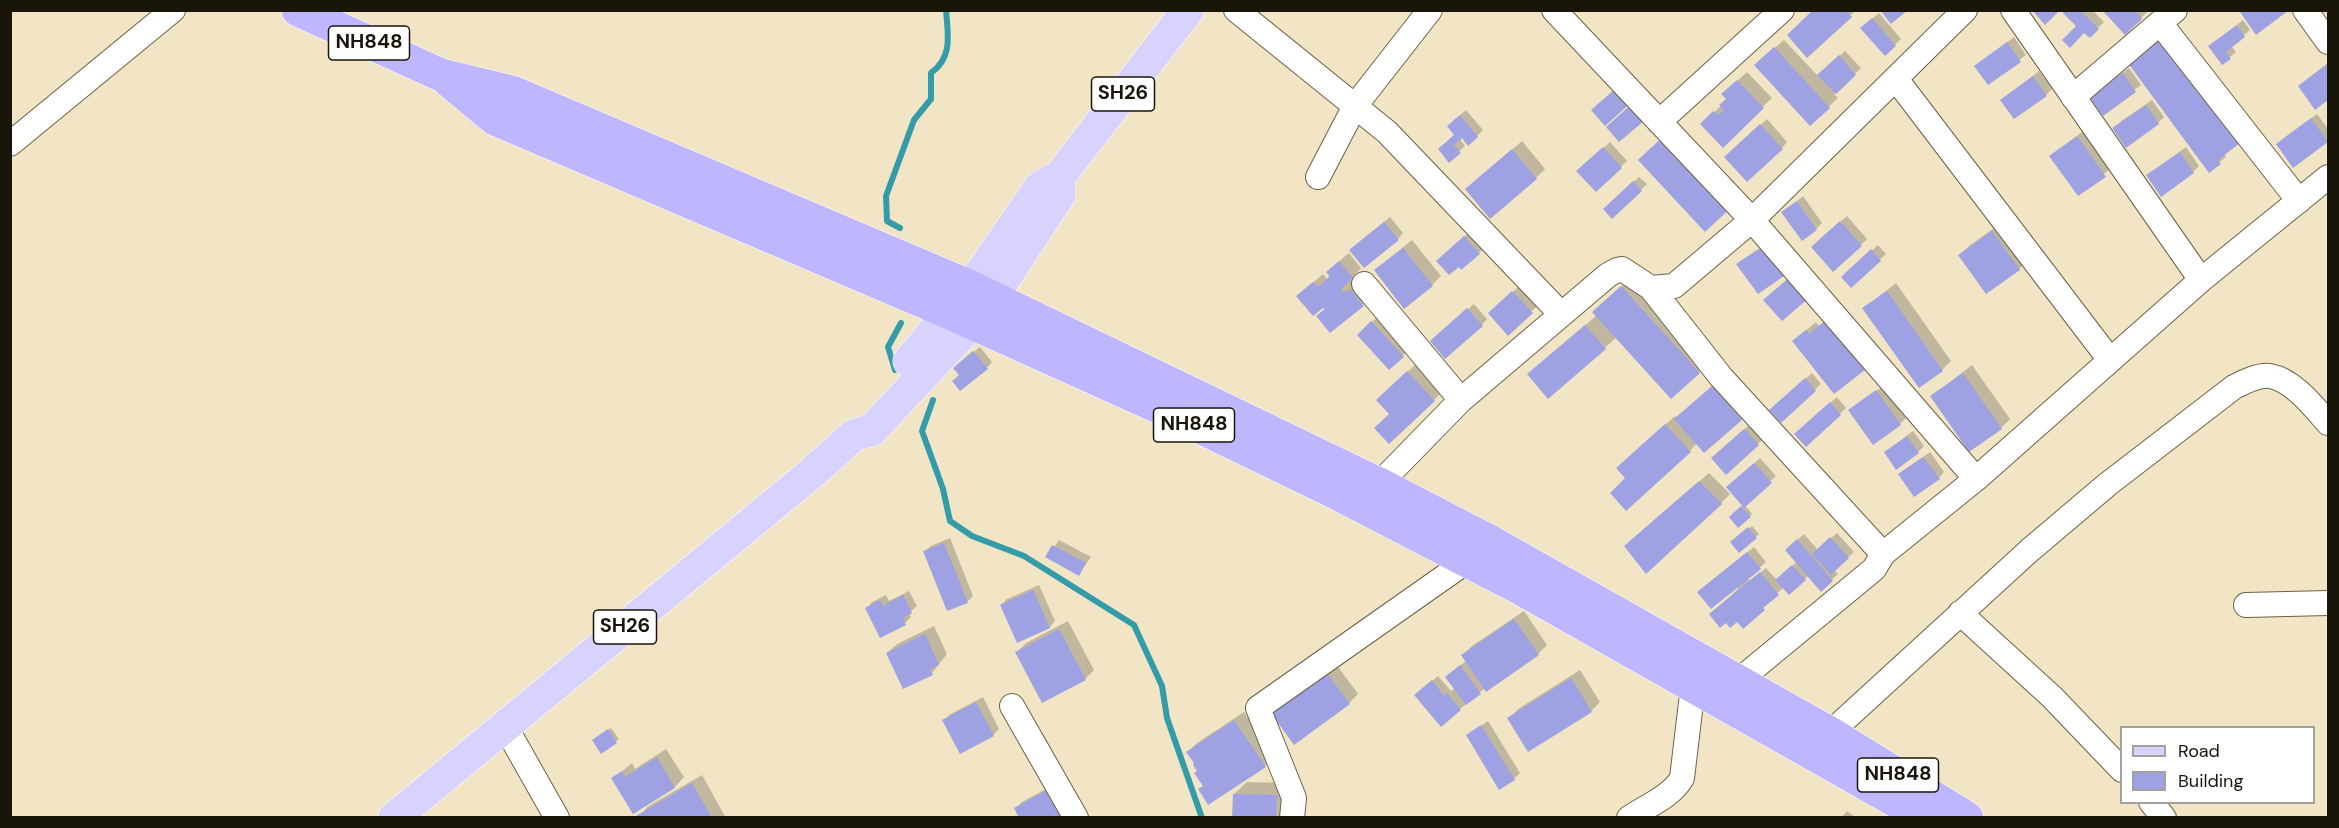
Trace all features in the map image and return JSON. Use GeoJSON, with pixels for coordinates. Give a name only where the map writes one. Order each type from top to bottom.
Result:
{"type":"FeatureCollection","features":[{"type":"Feature","properties":{"kind":"highway","name":"NH848"},"geometry":{"type":"LineString","coordinates":[[298,10],[441,75],[512,92],[981,292],[1372,496],[1467,561],[1694,686],[1822,744],[1967,818]]}},
{"type":"Feature","properties":{"kind":"highway","name":"NH848"},"geometry":{"type":"LineString","coordinates":[[441,75],[495,119],[961,318],[1156,406],[1372,496],[1493,543],[1737,682],[1926,818]]}},
{"type":"Feature","properties":{"kind":"main road","name":"SH26"},"geometry":{"type":"LineString","coordinates":[[394,818],[813,472],[854,435],[872,430],[981,292],[1040,187],[1059,177],[1188,10]]}},
{"type":"Feature","properties":{"kind":"street"},"geometry":{"type":"LineString","coordinates":[[10,144],[173,10]]}},
{"type":"Feature","properties":{"kind":"street"},"geometry":{"type":"LineString","coordinates":[[1236,10],[1388,132],[1561,314]]}},
{"type":"Feature","properties":{"kind":"street"},"geometry":{"type":"LineString","coordinates":[[1318,177],[1355,106],[1430,10]]}},
{"type":"Feature","properties":{"kind":"street"},"geometry":{"type":"LineString","coordinates":[[1554,10],[1752,220],[1976,479]]}},
{"type":"Feature","properties":{"kind":"street"},"geometry":{"type":"LineString","coordinates":[[1659,122],[1782,10]]}},
{"type":"Feature","properties":{"kind":"street"},"geometry":{"type":"LineString","coordinates":[[2013,10],[2201,280]]}},
{"type":"Feature","properties":{"kind":"street"},"geometry":{"type":"LineString","coordinates":[[2305,10],[2328,42]]}},
{"type":"Feature","properties":{"kind":"street"},"geometry":{"type":"LineString","coordinates":[[1651,288],[1674,286],[1752,220],[1896,79],[1953,15]]}},
{"type":"Feature","properties":{"kind":"street"},"geometry":{"type":"LineString","coordinates":[[2073,97],[2168,17],[2299,201]]}},
{"type":"Feature","properties":{"kind":"street"},"geometry":{"type":"LineString","coordinates":[[1896,79],[2110,360]]}},
{"type":"Feature","properties":{"kind":"street"},"geometry":{"type":"LineString","coordinates":[[1737,682],[1874,569],[1883,554],[1976,479],[2201,280],[2328,177]]}},
{"type":"Feature","properties":{"kind":"street"},"geometry":{"type":"LineString","coordinates":[[1372,496],[1461,400],[1561,314],[1617,270],[1631,273],[1651,288],[1721,377],[1883,554]]}},
{"type":"Feature","properties":{"kind":"street"},"geometry":{"type":"LineString","coordinates":[[1364,284],[1461,400]]}},
{"type":"Feature","properties":{"kind":"street"},"geometry":{"type":"LineString","coordinates":[[1822,744],[2030,550],[2234,387],[2250,380],[2269,376],[2284,381],[2310,403],[2328,423]]}},
{"type":"Feature","properties":{"kind":"street"},"geometry":{"type":"LineString","coordinates":[[1292,818],[1294,798],[1258,708],[1467,561]]}},
{"type":"Feature","properties":{"kind":"street"},"geometry":{"type":"LineString","coordinates":[[2246,605],[2328,603]]}},
{"type":"Feature","properties":{"kind":"street"},"geometry":{"type":"LineString","coordinates":[[1960,613],[2052,697],[2120,769]]}},
{"type":"Feature","properties":{"kind":"street"},"geometry":{"type":"LineString","coordinates":[[1629,818],[1670,792],[1683,778],[1694,686]]}},
{"type":"Feature","properties":{"kind":"street"},"geometry":{"type":"LineString","coordinates":[[1012,706],[1076,818]]}},
{"type":"Feature","properties":{"kind":"street"},"geometry":{"type":"LineString","coordinates":[[506,726],[557,818]]}},
{"type":"Feature","properties":{"kind":"street"},"geometry":{"type":"LineString","coordinates":[[2153,804],[2164,818]]}},
{"type":"Feature","properties":{"kind":"building"},"geometry":{"type":"Polygon","coordinates":[[[1813,10],[1846,10],[1852,17],[1807,58],[1787,35],[1813,10]]]}},
{"type":"Feature","properties":{"kind":"building"},"geometry":{"type":"Polygon","coordinates":[[[1880,10],[1908,10],[1891,24],[1880,10]]]}},
{"type":"Feature","properties":{"kind":"building"},"geometry":{"type":"Polygon","coordinates":[[[2032,10],[2060,10],[2045,25],[2032,10]]]}},
{"type":"Feature","properties":{"kind":"building"},"geometry":{"type":"Polygon","coordinates":[[[2065,10],[2080,10],[2099,29],[2090,38],[2084,33],[2070,48],[2062,40],[2076,26],[2063,13],[2065,10]]]}},
{"type":"Feature","properties":{"kind":"building"},"geometry":{"type":"Polygon","coordinates":[[[2102,10],[2134,10],[2142,19],[2125,35],[2102,10]]]}},
{"type":"Feature","properties":{"kind":"building"},"geometry":{"type":"Polygon","coordinates":[[[2242,10],[2289,10],[2256,35],[2240,12],[2242,10]]]}},
{"type":"Feature","properties":{"kind":"building"},"geometry":{"type":"Polygon","coordinates":[[[1872,18],[1896,46],[1885,56],[1860,28],[1872,18]]]}},
{"type":"Feature","properties":{"kind":"building"},"geometry":{"type":"Polygon","coordinates":[[[2237,25],[2245,37],[2226,52],[2231,59],[2222,65],[2208,46],[2237,25]]]}},
{"type":"Feature","properties":{"kind":"building"},"geometry":{"type":"Polygon","coordinates":[[[2157,35],[2240,143],[2218,160],[2221,164],[2209,173],[2125,59],[2157,35]]]}},
{"type":"Feature","properties":{"kind":"building"},"geometry":{"type":"Polygon","coordinates":[[[2007,42],[2021,62],[1988,85],[1974,66],[2007,42]]]}},
{"type":"Feature","properties":{"kind":"building"},"geometry":{"type":"Polygon","coordinates":[[[1774,47],[1830,108],[1810,126],[1754,65],[1774,47]]]}},
{"type":"Feature","properties":{"kind":"building"},"geometry":{"type":"Polygon","coordinates":[[[1839,55],[1856,75],[1836,94],[1817,75],[1839,55]]]}},
{"type":"Feature","properties":{"kind":"building"},"geometry":{"type":"Polygon","coordinates":[[[2328,63],[2328,100],[2315,110],[2298,86],[2328,63]]]}},
{"type":"Feature","properties":{"kind":"building"},"geometry":{"type":"Polygon","coordinates":[[[2123,73],[2136,92],[2103,116],[2089,96],[2123,73]]]}},
{"type":"Feature","properties":{"kind":"building"},"geometry":{"type":"Polygon","coordinates":[[[2033,76],[2047,96],[2014,119],[2000,100],[2033,76]]]}},
{"type":"Feature","properties":{"kind":"building"},"geometry":{"type":"Polygon","coordinates":[[[1737,80],[1764,108],[1723,148],[1700,124],[1713,111],[1718,115],[1724,110],[1719,105],[1726,99],[1721,94],[1737,80]]]}},
{"type":"Feature","properties":{"kind":"building"},"geometry":{"type":"Polygon","coordinates":[[[1621,84],[1635,99],[1605,126],[1591,110],[1621,84]]]}},
{"type":"Feature","properties":{"kind":"building"},"geometry":{"type":"Polygon","coordinates":[[[1636,100],[1650,116],[1619,142],[1606,127],[1636,100]]]}},
{"type":"Feature","properties":{"kind":"building"},"geometry":{"type":"Polygon","coordinates":[[[2146,105],[2159,124],[2126,148],[2112,128],[2146,105]]]}},
{"type":"Feature","properties":{"kind":"building"},"geometry":{"type":"Polygon","coordinates":[[[1460,115],[1478,137],[1468,146],[1462,138],[1454,145],[1461,153],[1449,163],[1438,149],[1454,135],[1447,126],[1460,115]]]}},
{"type":"Feature","properties":{"kind":"building"},"geometry":{"type":"Polygon","coordinates":[[[2311,118],[2328,142],[2293,168],[2276,144],[2311,118]]]}},
{"type":"Feature","properties":{"kind":"building"},"geometry":{"type":"Polygon","coordinates":[[[1760,124],[1783,149],[1747,182],[1724,157],[1760,124]]]}},
{"type":"Feature","properties":{"kind":"building"},"geometry":{"type":"Polygon","coordinates":[[[1668,132],[1735,204],[1705,232],[1638,160],[1668,132]]]}},
{"type":"Feature","properties":{"kind":"building"},"geometry":{"type":"Polygon","coordinates":[[[2077,136],[2106,177],[2078,196],[2049,156],[2077,136]]]}},
{"type":"Feature","properties":{"kind":"building"},"geometry":{"type":"Polygon","coordinates":[[[1603,147],[1622,168],[1596,192],[1576,171],[1603,147]]]}},
{"type":"Feature","properties":{"kind":"building"},"geometry":{"type":"Polygon","coordinates":[[[1512,149],[1537,179],[1490,219],[1465,189],[1512,149]]]}},
{"type":"Feature","properties":{"kind":"building"},"geometry":{"type":"Polygon","coordinates":[[[2180,152],[2194,173],[2161,197],[2146,175],[2180,152]]]}},
{"type":"Feature","properties":{"kind":"building"},"geometry":{"type":"Polygon","coordinates":[[[1633,181],[1642,191],[1612,219],[1603,209],[1633,181]]]}},
{"type":"Feature","properties":{"kind":"building"},"geometry":{"type":"Polygon","coordinates":[[[1797,201],[1817,230],[1802,241],[1781,212],[1797,201]]]}},
{"type":"Feature","properties":{"kind":"building"},"geometry":{"type":"Polygon","coordinates":[[[1840,221],[1862,246],[1833,272],[1811,247],[1840,221]]]}},
{"type":"Feature","properties":{"kind":"building"},"geometry":{"type":"Polygon","coordinates":[[[1384,222],[1399,240],[1364,268],[1349,250],[1384,222]]]}},
{"type":"Feature","properties":{"kind":"building"},"geometry":{"type":"Polygon","coordinates":[[[1992,231],[2020,270],[1986,294],[1958,255],[1992,231]]]}},
{"type":"Feature","properties":{"kind":"building"},"geometry":{"type":"Polygon","coordinates":[[[1464,236],[1480,254],[1461,270],[1459,267],[1449,275],[1436,261],[1464,236]]]}},
{"type":"Feature","properties":{"kind":"building"},"geometry":{"type":"Polygon","coordinates":[[[1763,246],[1784,276],[1758,294],[1736,264],[1763,246]]]}},
{"type":"Feature","properties":{"kind":"building"},"geometry":{"type":"Polygon","coordinates":[[[1403,248],[1433,286],[1404,309],[1374,270],[1403,248]]]}},
{"type":"Feature","properties":{"kind":"building"},"geometry":{"type":"Polygon","coordinates":[[[1871,249],[1881,261],[1851,288],[1841,277],[1871,249]]]}},
{"type":"Feature","properties":{"kind":"building"},"geometry":{"type":"Polygon","coordinates":[[[1339,261],[1353,278],[1341,289],[1344,292],[1351,290],[1364,306],[1330,333],[1316,316],[1325,309],[1323,308],[1313,316],[1296,296],[1313,282],[1318,287],[1330,277],[1326,272],[1339,261]]]}},
{"type":"Feature","properties":{"kind":"building"},"geometry":{"type":"Polygon","coordinates":[[[1790,277],[1809,298],[1782,321],[1763,300],[1790,277]]]}},
{"type":"Feature","properties":{"kind":"building"},"geometry":{"type":"Polygon","coordinates":[[[1621,286],[1700,373],[1671,399],[1592,312],[1621,286]]]}},
{"type":"Feature","properties":{"kind":"building"},"geometry":{"type":"Polygon","coordinates":[[[1512,291],[1533,313],[1508,336],[1488,313],[1512,291]]]}},
{"type":"Feature","properties":{"kind":"building"},"geometry":{"type":"Polygon","coordinates":[[[1887,291],[1943,371],[1919,388],[1862,308],[1887,291]]]}},
{"type":"Feature","properties":{"kind":"building"},"geometry":{"type":"Polygon","coordinates":[[[1467,308],[1483,326],[1445,359],[1430,341],[1467,308]]]}},
{"type":"Feature","properties":{"kind":"building"},"geometry":{"type":"Polygon","coordinates":[[[1826,320],[1865,370],[1834,394],[1792,341],[1806,330],[1809,334],[1826,320]]]}},
{"type":"Feature","properties":{"kind":"building"},"geometry":{"type":"Polygon","coordinates":[[[1371,321],[1404,357],[1389,370],[1357,335],[1371,321]]]}},
{"type":"Feature","properties":{"kind":"building"},"geometry":{"type":"Polygon","coordinates":[[[1585,325],[1606,349],[1548,399],[1527,374],[1585,325]]]}},
{"type":"Feature","properties":{"kind":"building"},"geometry":{"type":"Polygon","coordinates":[[[973,351],[988,369],[960,391],[952,381],[959,375],[953,368],[973,351]]]}},
{"type":"Feature","properties":{"kind":"building"},"geometry":{"type":"Polygon","coordinates":[[[1407,371],[1435,401],[1389,444],[1374,428],[1389,414],[1376,400],[1407,371]]]}},
{"type":"Feature","properties":{"kind":"building"},"geometry":{"type":"Polygon","coordinates":[[[1963,373],[2002,429],[1969,452],[1930,396],[1963,373]]]}},
{"type":"Feature","properties":{"kind":"building"},"geometry":{"type":"Polygon","coordinates":[[[1805,378],[1816,391],[1781,423],[1769,410],[1805,378]]]}},
{"type":"Feature","properties":{"kind":"building"},"geometry":{"type":"Polygon","coordinates":[[[1712,386],[1742,420],[1704,453],[1674,419],[1712,386]]]}},
{"type":"Feature","properties":{"kind":"building"},"geometry":{"type":"Polygon","coordinates":[[[1876,390],[1901,425],[1873,445],[1848,410],[1876,390]]]}},
{"type":"Feature","properties":{"kind":"building"},"geometry":{"type":"Polygon","coordinates":[[[1830,402],[1841,415],[1806,447],[1794,434],[1830,402]]]}},
{"type":"Feature","properties":{"kind":"building"},"geometry":{"type":"Polygon","coordinates":[[[1665,424],[1691,452],[1626,511],[1610,493],[1625,478],[1616,468],[1665,424]]]}},
{"type":"Feature","properties":{"kind":"building"},"geometry":{"type":"Polygon","coordinates":[[[1744,429],[1759,445],[1726,475],[1711,458],[1744,429]]]}},
{"type":"Feature","properties":{"kind":"building"},"geometry":{"type":"Polygon","coordinates":[[[1907,436],[1919,453],[1896,470],[1884,452],[1907,436]]]}},
{"type":"Feature","properties":{"kind":"building"},"geometry":{"type":"Polygon","coordinates":[[[1923,457],[1940,479],[1914,497],[1898,474],[1923,457]]]}},
{"type":"Feature","properties":{"kind":"building"},"geometry":{"type":"Polygon","coordinates":[[[1754,463],[1772,483],[1744,508],[1726,487],[1754,463]]]}},
{"type":"Feature","properties":{"kind":"building"},"geometry":{"type":"Polygon","coordinates":[[[1699,481],[1722,504],[1646,574],[1624,546],[1699,481]]]}},
{"type":"Feature","properties":{"kind":"building"},"geometry":{"type":"Polygon","coordinates":[[[1741,506],[1751,517],[1738,528],[1729,517],[1741,506]]]}},
{"type":"Feature","properties":{"kind":"building"},"geometry":{"type":"Polygon","coordinates":[[[1748,527],[1757,538],[1739,553],[1730,542],[1748,527]]]}},
{"type":"Feature","properties":{"kind":"building"},"geometry":{"type":"Polygon","coordinates":[[[1830,537],[1849,558],[1831,575],[1812,554],[1830,537]]]}},
{"type":"Feature","properties":{"kind":"building"},"geometry":{"type":"Polygon","coordinates":[[[1797,539],[1833,581],[1821,592],[1785,550],[1797,539]]]}},
{"type":"Feature","properties":{"kind":"building"},"geometry":{"type":"Polygon","coordinates":[[[944,543],[968,603],[947,611],[923,551],[944,543]]]}},
{"type":"Feature","properties":{"kind":"building"},"geometry":{"type":"Polygon","coordinates":[[[1052,545],[1086,563],[1079,576],[1045,557],[1052,545]]]}},
{"type":"Feature","properties":{"kind":"building"},"geometry":{"type":"Polygon","coordinates":[[[1747,552],[1761,569],[1711,609],[1697,592],[1747,552]]]}},
{"type":"Feature","properties":{"kind":"building"},"geometry":{"type":"Polygon","coordinates":[[[1792,565],[1806,580],[1789,595],[1775,580],[1792,565]]]}},
{"type":"Feature","properties":{"kind":"building"},"geometry":{"type":"Polygon","coordinates":[[[1760,572],[1779,595],[1743,629],[1737,622],[1730,628],[1726,623],[1720,628],[1709,614],[1760,572]]]}},
{"type":"Feature","properties":{"kind":"building"},"geometry":{"type":"Polygon","coordinates":[[[1033,590],[1050,628],[1017,643],[1000,605],[1033,590]]]}},
{"type":"Feature","properties":{"kind":"building"},"geometry":{"type":"Polygon","coordinates":[[[903,595],[912,613],[903,618],[906,625],[880,638],[865,608],[880,600],[883,606],[903,595]]]}},
{"type":"Feature","properties":{"kind":"building"},"geometry":{"type":"Polygon","coordinates":[[[1514,619],[1539,655],[1486,692],[1461,655],[1514,619]]]}},
{"type":"Feature","properties":{"kind":"building"},"geometry":{"type":"Polygon","coordinates":[[[1059,629],[1086,680],[1042,703],[1015,652],[1059,629]]]}},
{"type":"Feature","properties":{"kind":"building"},"geometry":{"type":"Polygon","coordinates":[[[925,634],[939,665],[930,669],[933,675],[903,689],[886,653],[925,634]]]}},
{"type":"Feature","properties":{"kind":"building"},"geometry":{"type":"Polygon","coordinates":[[[1460,665],[1481,694],[1466,705],[1445,677],[1460,665]]]}},
{"type":"Feature","properties":{"kind":"building"},"geometry":{"type":"Polygon","coordinates":[[[1326,672],[1350,704],[1294,745],[1270,712],[1326,672]]]}},
{"type":"Feature","properties":{"kind":"building"},"geometry":{"type":"Polygon","coordinates":[[[1571,678],[1592,712],[1528,752],[1507,718],[1571,678]]]}},
{"type":"Feature","properties":{"kind":"building"},"geometry":{"type":"Polygon","coordinates":[[[1432,680],[1444,696],[1447,693],[1461,710],[1441,727],[1414,695],[1432,680]]]}},
{"type":"Feature","properties":{"kind":"building"},"geometry":{"type":"Polygon","coordinates":[[[976,702],[994,736],[960,754],[942,720],[976,702]]]}},
{"type":"Feature","properties":{"kind":"building"},"geometry":{"type":"Polygon","coordinates":[[[1234,720],[1266,767],[1208,805],[1198,789],[1203,786],[1194,773],[1197,771],[1194,763],[1186,752],[1234,720]]]}},
{"type":"Feature","properties":{"kind":"building"},"geometry":{"type":"Polygon","coordinates":[[[1481,725],[1515,780],[1499,790],[1466,735],[1481,725]]]}},
{"type":"Feature","properties":{"kind":"building"},"geometry":{"type":"Polygon","coordinates":[[[608,729],[617,743],[601,754],[592,740],[608,729]]]}},
{"type":"Feature","properties":{"kind":"building"},"geometry":{"type":"Polygon","coordinates":[[[657,757],[675,788],[633,814],[611,778],[622,771],[625,777],[657,757]]]}},
{"type":"Feature","properties":{"kind":"building"},"geometry":{"type":"Polygon","coordinates":[[[692,783],[712,818],[637,818],[636,816],[692,783]]]}},
{"type":"Feature","properties":{"kind":"building"},"geometry":{"type":"Polygon","coordinates":[[[1047,790],[1061,818],[1019,818],[1014,808],[1047,790]]]}},
{"type":"Feature","properties":{"kind":"building"},"geometry":{"type":"Polygon","coordinates":[[[1233,794],[1277,795],[1276,818],[1232,818],[1233,794]]]}},
{"type":"Feature","properties":{"kind":"waterway"},"geometry":{"type":"LineString","coordinates":[[900,228],[887,221],[886,196],[914,120],[931,99],[931,73],[938,67],[946,53],[948,45],[946,10]]}},
{"type":"Feature","properties":{"kind":"waterway"},"geometry":{"type":"LineString","coordinates":[[895,370],[888,347],[901,323]]}},
{"type":"Feature","properties":{"kind":"waterway"},"geometry":{"type":"LineString","coordinates":[[933,400],[922,431],[943,489],[950,521],[972,536],[1024,556],[1134,625],[1162,686],[1167,718],[1202,818]]}}]}
